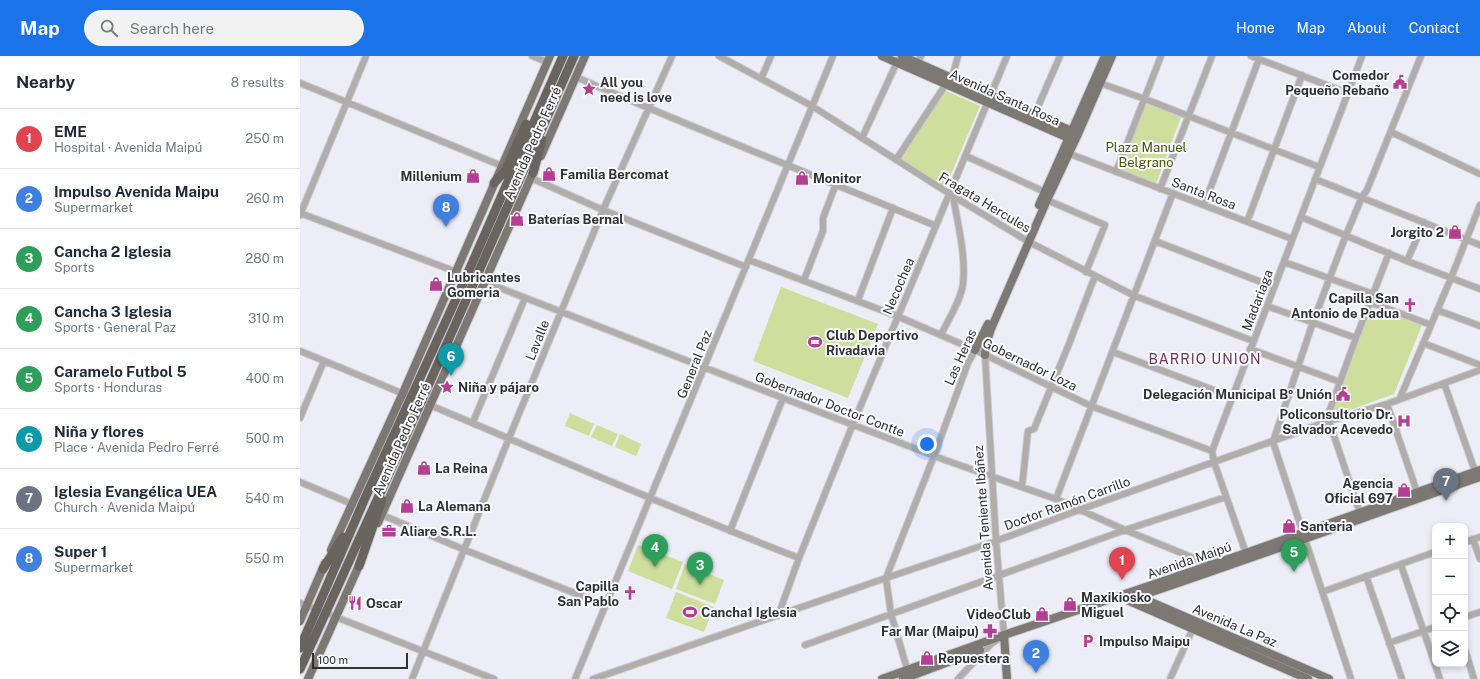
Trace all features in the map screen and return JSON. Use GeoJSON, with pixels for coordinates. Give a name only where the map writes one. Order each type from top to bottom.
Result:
{"type":"FeatureCollection","features":[{"type":"Feature","properties":{"kind":"highway","name":"Avenida Pedro Ferré"},"geometry":{"type":"LineString","coordinates":[[471,277],[563,56]]}},
{"type":"Feature","properties":{"kind":"highway","name":"Avenida Pedro Ferré"},"geometry":{"type":"LineString","coordinates":[[300,669],[321,610],[365,498],[416,398],[574,56]]}},
{"type":"Feature","properties":{"kind":"highway"},"geometry":{"type":"LineString","coordinates":[[494,183],[505,170],[528,120],[559,65]]}},
{"type":"Feature","properties":{"kind":"highway"},"geometry":{"type":"LineString","coordinates":[[532,176],[539,150],[568,70]]}},
{"type":"Feature","properties":{"kind":"highway","name":"Avenida Pedro Ferré"},"geometry":{"type":"LineString","coordinates":[[300,648],[321,610],[398,454],[416,398]]}},
{"type":"Feature","properties":{"kind":"highway"},"geometry":{"type":"LineString","coordinates":[[359,566],[398,454]]}},
{"type":"Feature","properties":{"kind":"highway"},"geometry":{"type":"LineString","coordinates":[[323,569],[334,553],[365,498]]}},
{"type":"Feature","properties":{"kind":"main road","name":"Avenida Pedro Ferré"},"geometry":{"type":"LineString","coordinates":[[308,679],[585,56]]}},
{"type":"Feature","properties":{"kind":"main road","name":"Avenida Santa Rosa"},"geometry":{"type":"LineString","coordinates":[[882,56],[919,59],[949,81]]}},
{"type":"Feature","properties":{"kind":"main road","name":"Las Heras"},"geometry":{"type":"LineString","coordinates":[[985,355],[986,344],[991,329],[1027,240],[1097,82],[1105,56]]}},
{"type":"Feature","properties":{"kind":"main road","name":"Las Heras"},"geometry":{"type":"LineString","coordinates":[[1097,82],[1112,56]]}},
{"type":"Feature","properties":{"kind":"main road","name":"Avenida Santa Rosa"},"geometry":{"type":"LineString","coordinates":[[899,58],[1074,136]]}},
{"type":"Feature","properties":{"kind":"main road","name":"Avenida Pedro Ferré"},"geometry":{"type":"LineString","coordinates":[[300,621],[304,604],[323,569],[403,393],[549,59]]}},
{"type":"Feature","properties":{"kind":"main road","name":"Las Heras"},"geometry":{"type":"LineString","coordinates":[[975,350],[1027,240]]}},
{"type":"Feature","properties":{"kind":"main road","name":"Avenida Maipú"},"geometry":{"type":"LineString","coordinates":[[1132,596],[1211,565],[1303,535],[1478,474]]}},
{"type":"Feature","properties":{"kind":"main road","name":"Avenida Maipú"},"geometry":{"type":"LineString","coordinates":[[907,675],[1004,638],[1132,596],[1221,570],[1303,535]]}},
{"type":"Feature","properties":{"kind":"main road","name":"Avenida La Paz"},"geometry":{"type":"LineString","coordinates":[[1132,596],[1308,679]]}},
{"type":"Feature","properties":{"kind":"main road","name":"Avenida La Paz"},"geometry":{"type":"LineString","coordinates":[[1132,596],[1195,625],[1329,679]]}},
{"type":"Feature","properties":{"kind":"main road","name":"Avenida Maipú"},"geometry":{"type":"LineString","coordinates":[[882,679],[907,675],[988,647],[1004,638]]}},
{"type":"Feature","properties":{"kind":"main road","name":"Avenida Teniente Ibáñez"},"geometry":{"type":"LineString","coordinates":[[1004,638],[1007,679]]}},
{"type":"Feature","properties":{"kind":"street"},"geometry":{"type":"LineString","coordinates":[[300,214],[366,56]]}},
{"type":"Feature","properties":{"kind":"street"},"geometry":{"type":"LineString","coordinates":[[532,56],[549,59]]}},
{"type":"Feature","properties":{"kind":"street","name":"Lavalle"},"geometry":{"type":"LineString","coordinates":[[412,679],[603,210],[672,56]]}},
{"type":"Feature","properties":{"kind":"street","name":"Fragata Hercules"},"geometry":{"type":"LineString","coordinates":[[719,56],[812,106],[951,195],[1027,240],[1086,272],[1135,296],[1253,341]]}},
{"type":"Feature","properties":{"kind":"street"},"geometry":{"type":"LineString","coordinates":[[761,79],[771,56]]}},
{"type":"Feature","properties":{"kind":"street","name":"General Paz"},"geometry":{"type":"LineString","coordinates":[[575,679],[833,56]]}},
{"type":"Feature","properties":{"kind":"street"},"geometry":{"type":"LineString","coordinates":[[896,160],[949,81],[958,56]]}},
{"type":"Feature","properties":{"kind":"street","name":"Necochea"},"geometry":{"type":"LineString","coordinates":[[778,616],[799,558],[897,316],[951,195],[1007,56]]}},
{"type":"Feature","properties":{"kind":"street"},"geometry":{"type":"LineString","coordinates":[[1033,118],[1060,56]]}},
{"type":"Feature","properties":{"kind":"street"},"geometry":{"type":"LineString","coordinates":[[1116,172],[1161,56]]}},
{"type":"Feature","properties":{"kind":"street"},"geometry":{"type":"LineString","coordinates":[[1160,188],[1212,56]]}},
{"type":"Feature","properties":{"kind":"street"},"geometry":{"type":"LineString","coordinates":[[1251,56],[1348,93]]}},
{"type":"Feature","properties":{"kind":"street","name":"Madariaga"},"geometry":{"type":"LineString","coordinates":[[1212,450],[1362,56]]}},
{"type":"Feature","properties":{"kind":"street"},"geometry":{"type":"LineString","coordinates":[[1351,679],[1273,442],[1297,366],[1346,235],[1391,132],[1421,56]]}},
{"type":"Feature","properties":{"kind":"street"},"geometry":{"type":"LineString","coordinates":[[862,138],[899,58]]}},
{"type":"Feature","properties":{"kind":"street"},"geometry":{"type":"LineString","coordinates":[[1204,205],[1259,59]]}},
{"type":"Feature","properties":{"kind":"street"},"geometry":{"type":"LineString","coordinates":[[1247,222],[1302,75]]}},
{"type":"Feature","properties":{"kind":"street"},"geometry":{"type":"LineString","coordinates":[[576,77],[936,226]]}},
{"type":"Feature","properties":{"kind":"street"},"geometry":{"type":"LineString","coordinates":[[1097,82],[1232,132],[1319,167]]}},
{"type":"Feature","properties":{"kind":"street"},"geometry":{"type":"LineString","coordinates":[[300,83],[502,166]]}},
{"type":"Feature","properties":{"kind":"street"},"geometry":{"type":"LineString","coordinates":[[1391,132],[1480,174]]}},
{"type":"Feature","properties":{"kind":"street","name":"Santa Rosa"},"geometry":{"type":"LineString","coordinates":[[1066,153],[1292,239]]}},
{"type":"Feature","properties":{"kind":"street"},"geometry":{"type":"LineString","coordinates":[[966,156],[1106,225],[1086,272]]}},
{"type":"Feature","properties":{"kind":"street"},"geometry":{"type":"LineString","coordinates":[[532,176],[603,210],[746,267]]}},
{"type":"Feature","properties":{"kind":"street"},"geometry":{"type":"LineString","coordinates":[[1315,179],[1480,245]]}},
{"type":"Feature","properties":{"kind":"street"},"geometry":{"type":"LineString","coordinates":[[804,280],[823,231],[823,218],[836,184]]}},
{"type":"Feature","properties":{"kind":"street"},"geometry":{"type":"LineString","coordinates":[[1056,499],[1173,194]]}},
{"type":"Feature","properties":{"kind":"street"},"geometry":{"type":"LineString","coordinates":[[941,335],[960,296],[963,285],[963,260],[951,195]]}},
{"type":"Feature","properties":{"kind":"street"},"geometry":{"type":"LineString","coordinates":[[1400,398],[1480,205]]}},
{"type":"Feature","properties":{"kind":"street"},"geometry":{"type":"LineString","coordinates":[[858,300],[893,208]]}},
{"type":"Feature","properties":{"kind":"street","name":"Gobernador Doctor Contte"},"geometry":{"type":"LineString","coordinates":[[300,214],[485,282],[934,456],[1056,499],[1125,530],[1211,565]]}},
{"type":"Feature","properties":{"kind":"street"},"geometry":{"type":"LineString","coordinates":[[1301,217],[1407,261],[1480,289]]}},
{"type":"Feature","properties":{"kind":"street"},"geometry":{"type":"LineString","coordinates":[[1407,261],[1424,222]]}},
{"type":"Feature","properties":{"kind":"street"},"geometry":{"type":"LineString","coordinates":[[1155,241],[1274,287]]}},
{"type":"Feature","properties":{"kind":"street"},"geometry":{"type":"LineString","coordinates":[[1361,515],[1329,422],[1328,415],[1389,253]]}},
{"type":"Feature","properties":{"kind":"street","name":"Gobernador Loza"},"geometry":{"type":"LineString","coordinates":[[749,260],[897,316],[975,350],[1092,406],[1212,450]]}},
{"type":"Feature","properties":{"kind":"street"},"geometry":{"type":"LineString","coordinates":[[1284,262],[1373,294]]}},
{"type":"Feature","properties":{"kind":"street"},"geometry":{"type":"LineString","coordinates":[[1022,486],[1028,431],[1034,429],[1095,276]]}},
{"type":"Feature","properties":{"kind":"street"},"geometry":{"type":"LineString","coordinates":[[473,422],[525,298]]}},
{"type":"Feature","properties":{"kind":"street"},"geometry":{"type":"LineString","coordinates":[[1370,302],[1431,324]]}},
{"type":"Feature","properties":{"kind":"street"},"geometry":{"type":"LineString","coordinates":[[1267,306],[1356,338]]}},
{"type":"Feature","properties":{"kind":"street"},"geometry":{"type":"LineString","coordinates":[[1437,310],[1480,326]]}},
{"type":"Feature","properties":{"kind":"street"},"geometry":{"type":"LineString","coordinates":[[1423,344],[1480,365]]}},
{"type":"Feature","properties":{"kind":"street"},"geometry":{"type":"LineString","coordinates":[[1250,349],[1340,382]]}},
{"type":"Feature","properties":{"kind":"street","name":"Las Heras"},"geometry":{"type":"LineString","coordinates":[[907,675],[891,614],[886,578],[934,456],[968,363],[975,350]]}},
{"type":"Feature","properties":{"kind":"street"},"geometry":{"type":"LineString","coordinates":[[300,351],[431,404],[650,498],[799,558]]}},
{"type":"Feature","properties":{"kind":"street"},"geometry":{"type":"LineString","coordinates":[[1113,352],[1232,397]]}},
{"type":"Feature","properties":{"kind":"street","name":"Avenida Teniente Ibáñez"},"geometry":{"type":"LineString","coordinates":[[985,355],[996,541],[1004,638]]}},
{"type":"Feature","properties":{"kind":"street"},"geometry":{"type":"LineString","coordinates":[[300,418],[324,361]]}},
{"type":"Feature","properties":{"kind":"street","name":"Doctor Ramón Carrillo"},"geometry":{"type":"LineString","coordinates":[[593,679],[996,541],[1214,462],[1329,422],[1387,404],[1480,370]]}},
{"type":"Feature","properties":{"kind":"street"},"geometry":{"type":"LineString","coordinates":[[1444,383],[1478,474]]}},
{"type":"Feature","properties":{"kind":"street"},"geometry":{"type":"LineString","coordinates":[[730,531],[782,398]]}},
{"type":"Feature","properties":{"kind":"street"},"geometry":{"type":"LineString","coordinates":[[1387,404],[1418,495]]}},
{"type":"Feature","properties":{"kind":"street"},"geometry":{"type":"LineString","coordinates":[[1212,450],[1214,462],[1246,553]]}},
{"type":"Feature","properties":{"kind":"street"},"geometry":{"type":"LineString","coordinates":[[300,482],[352,504]]}},
{"type":"Feature","properties":{"kind":"street"},"geometry":{"type":"LineString","coordinates":[[805,645],[999,574],[1226,497]]}},
{"type":"Feature","properties":{"kind":"street"},"geometry":{"type":"LineString","coordinates":[[382,515],[465,550],[605,605]]}},
{"type":"Feature","properties":{"kind":"street"},"geometry":{"type":"LineString","coordinates":[[1468,541],[1480,537]]}},
{"type":"Feature","properties":{"kind":"street"},"geometry":{"type":"LineString","coordinates":[[1473,539],[1480,559]]}},
{"type":"Feature","properties":{"kind":"street"},"geometry":{"type":"LineString","coordinates":[[1322,592],[1432,555]]}},
{"type":"Feature","properties":{"kind":"street"},"geometry":{"type":"LineString","coordinates":[[1401,565],[1440,679]]}},
{"type":"Feature","properties":{"kind":"street"},"geometry":{"type":"LineString","coordinates":[[1366,576],[1402,679]]}},
{"type":"Feature","properties":{"kind":"street"},"geometry":{"type":"LineString","coordinates":[[304,604],[494,679]]}},
{"type":"Feature","properties":{"kind":"street"},"geometry":{"type":"LineString","coordinates":[[1468,616],[1480,612]]}},
{"type":"Feature","properties":{"kind":"street"},"geometry":{"type":"LineString","coordinates":[[1170,679],[1195,625]]}},
{"type":"Feature","properties":{"kind":"street"},"geometry":{"type":"LineString","coordinates":[[1390,643],[1432,628]]}},
{"type":"Feature","properties":{"kind":"street"},"geometry":{"type":"LineString","coordinates":[[958,679],[988,647]]}},
{"type":"Feature","properties":{"kind":"street"},"geometry":{"type":"LineString","coordinates":[[1468,660],[1474,679]]}},
{"type":"Feature","properties":{"kind":"green space"},"geometry":{"type":"Polygon","coordinates":[[[944,90],[980,106],[945,188],[901,160],[944,90]]]}},
{"type":"Feature","properties":{"kind":"green space","name":"Plaza Manuel Belgrano"},"geometry":{"type":"Polygon","coordinates":[[[1146,101],[1181,117],[1156,184],[1119,169],[1146,101]]]}},
{"type":"Feature","properties":{"kind":"green space","name":"Club Deportivo Rivadavia"},"geometry":{"type":"Polygon","coordinates":[[[781,287],[878,324],[848,398],[753,361],[781,287]]]}},
{"type":"Feature","properties":{"kind":"green space"},"geometry":{"type":"Polygon","coordinates":[[[1370,307],[1422,325],[1394,394],[1330,417],[1370,307]]]}},
{"type":"Feature","properties":{"kind":"green space"},"geometry":{"type":"Polygon","coordinates":[[[570,413],[594,424],[589,436],[565,426],[570,413]]]}},
{"type":"Feature","properties":{"kind":"green space"},"geometry":{"type":"Polygon","coordinates":[[[597,425],[618,434],[612,446],[591,437],[597,425]]]}},
{"type":"Feature","properties":{"kind":"green space"},"geometry":{"type":"Polygon","coordinates":[[[620,434],[641,444],[636,456],[615,447],[620,434]]]}},
{"type":"Feature","properties":{"kind":"green space"},"geometry":{"type":"Polygon","coordinates":[[[638,545],[683,562],[672,589],[628,571],[638,545]]]}},
{"type":"Feature","properties":{"kind":"green space"},"geometry":{"type":"Polygon","coordinates":[[[685,564],[724,580],[715,604],[676,589],[685,564]]]}},
{"type":"Feature","properties":{"kind":"green space","name":"Cancha1 Iglesia"},"geometry":{"type":"Polygon","coordinates":[[[676,592],[714,607],[704,632],[666,618],[676,592]]]}},
{"type":"Feature","properties":{"kind":"place","name":"Comedor Pequeño Rebaño"},"geometry":{"type":"Point","coordinates":[1400,82]}},
{"type":"Feature","properties":{"kind":"place","name":"All you need is love"},"geometry":{"type":"Point","coordinates":[589,89]}},
{"type":"Feature","properties":{"kind":"place","name":"Familia Bercomat"},"geometry":{"type":"Point","coordinates":[549,174]}},
{"type":"Feature","properties":{"kind":"place","name":"Millenium"},"geometry":{"type":"Point","coordinates":[473,176]}},
{"type":"Feature","properties":{"kind":"place","name":"Monitor"},"geometry":{"type":"Point","coordinates":[802,178]}},
{"type":"Feature","properties":{"kind":"place","name":"Baterías Bernal"},"geometry":{"type":"Point","coordinates":[517,219]}},
{"type":"Feature","properties":{"kind":"place","name":"Super 1"},"geometry":{"type":"Point","coordinates":[446,227]}},
{"type":"Feature","properties":{"kind":"place","name":"Jorgito 2"},"geometry":{"type":"Point","coordinates":[1455,232]}},
{"type":"Feature","properties":{"kind":"place","name":"Lubricantes Gomeria"},"geometry":{"type":"Point","coordinates":[436,284]}},
{"type":"Feature","properties":{"kind":"place","name":"Capilla San Antonio de Padua"},"geometry":{"type":"Point","coordinates":[1410,305]}},
{"type":"Feature","properties":{"kind":"place","name":"Club Deportivo Rivadavia"},"geometry":{"type":"Point","coordinates":[815,342]}},
{"type":"Feature","properties":{"kind":"place","name":"Niña y flores"},"geometry":{"type":"Point","coordinates":[451,376]}},
{"type":"Feature","properties":{"kind":"place","name":"Niña y pájaro"},"geometry":{"type":"Point","coordinates":[447,387]}},
{"type":"Feature","properties":{"kind":"place","name":"Delegación Municipal Bº Unión"},"geometry":{"type":"Point","coordinates":[1343,394]}},
{"type":"Feature","properties":{"kind":"place","name":"Policonsultorio Dr. Salvador Acevedo"},"geometry":{"type":"Point","coordinates":[1404,421]}},
{"type":"Feature","properties":{"kind":"place","name":"La Reina"},"geometry":{"type":"Point","coordinates":[424,468]}},
{"type":"Feature","properties":{"kind":"place","name":"Agencia Oficial 697"},"geometry":{"type":"Point","coordinates":[1404,490]}},
{"type":"Feature","properties":{"kind":"place","name":"Iglesia Evangélica UEA"},"geometry":{"type":"Point","coordinates":[1446,501]}},
{"type":"Feature","properties":{"kind":"place","name":"La Alemana"},"geometry":{"type":"Point","coordinates":[407,506]}},
{"type":"Feature","properties":{"kind":"place","name":"Santeria"},"geometry":{"type":"Point","coordinates":[1289,526]}},
{"type":"Feature","properties":{"kind":"place","name":"Aliare S.R.L."},"geometry":{"type":"Point","coordinates":[389,531]}},
{"type":"Feature","properties":{"kind":"place","name":"Cancha 3 Iglesia"},"geometry":{"type":"Point","coordinates":[655,567]}},
{"type":"Feature","properties":{"kind":"place","name":"Caramelo Futbol 5"},"geometry":{"type":"Point","coordinates":[1294,572]}},
{"type":"Feature","properties":{"kind":"place","name":"EME"},"geometry":{"type":"Point","coordinates":[1122,580]}},
{"type":"Feature","properties":{"kind":"place","name":"Cancha 2 Iglesia"},"geometry":{"type":"Point","coordinates":[700,585]}},
{"type":"Feature","properties":{"kind":"place","name":"Capilla San Pablo"},"geometry":{"type":"Point","coordinates":[630,593]}},
{"type":"Feature","properties":{"kind":"place","name":"Oscar"},"geometry":{"type":"Point","coordinates":[355,603]}},
{"type":"Feature","properties":{"kind":"place","name":"Maxikiosko Miguel"},"geometry":{"type":"Point","coordinates":[1070,604]}},
{"type":"Feature","properties":{"kind":"place","name":"Cancha1 Iglesia"},"geometry":{"type":"Point","coordinates":[690,612]}},
{"type":"Feature","properties":{"kind":"place","name":"VideoClub"},"geometry":{"type":"Point","coordinates":[1042,614]}},
{"type":"Feature","properties":{"kind":"place","name":"Far Mar (Maipu)"},"geometry":{"type":"Point","coordinates":[990,631]}},
{"type":"Feature","properties":{"kind":"place","name":"Impulso Maipu"},"geometry":{"type":"Point","coordinates":[1088,641]}},
{"type":"Feature","properties":{"kind":"place","name":"Repuestera"},"geometry":{"type":"Point","coordinates":[927,658]}},
{"type":"Feature","properties":{"kind":"place","name":"Impulso Avenida Maipu"},"geometry":{"type":"Point","coordinates":[1036,673]}},
{"type":"Feature","properties":{"kind":"district","name":"BARRIO UNION"},"geometry":{"type":"Point","coordinates":[1205,359]}}]}
